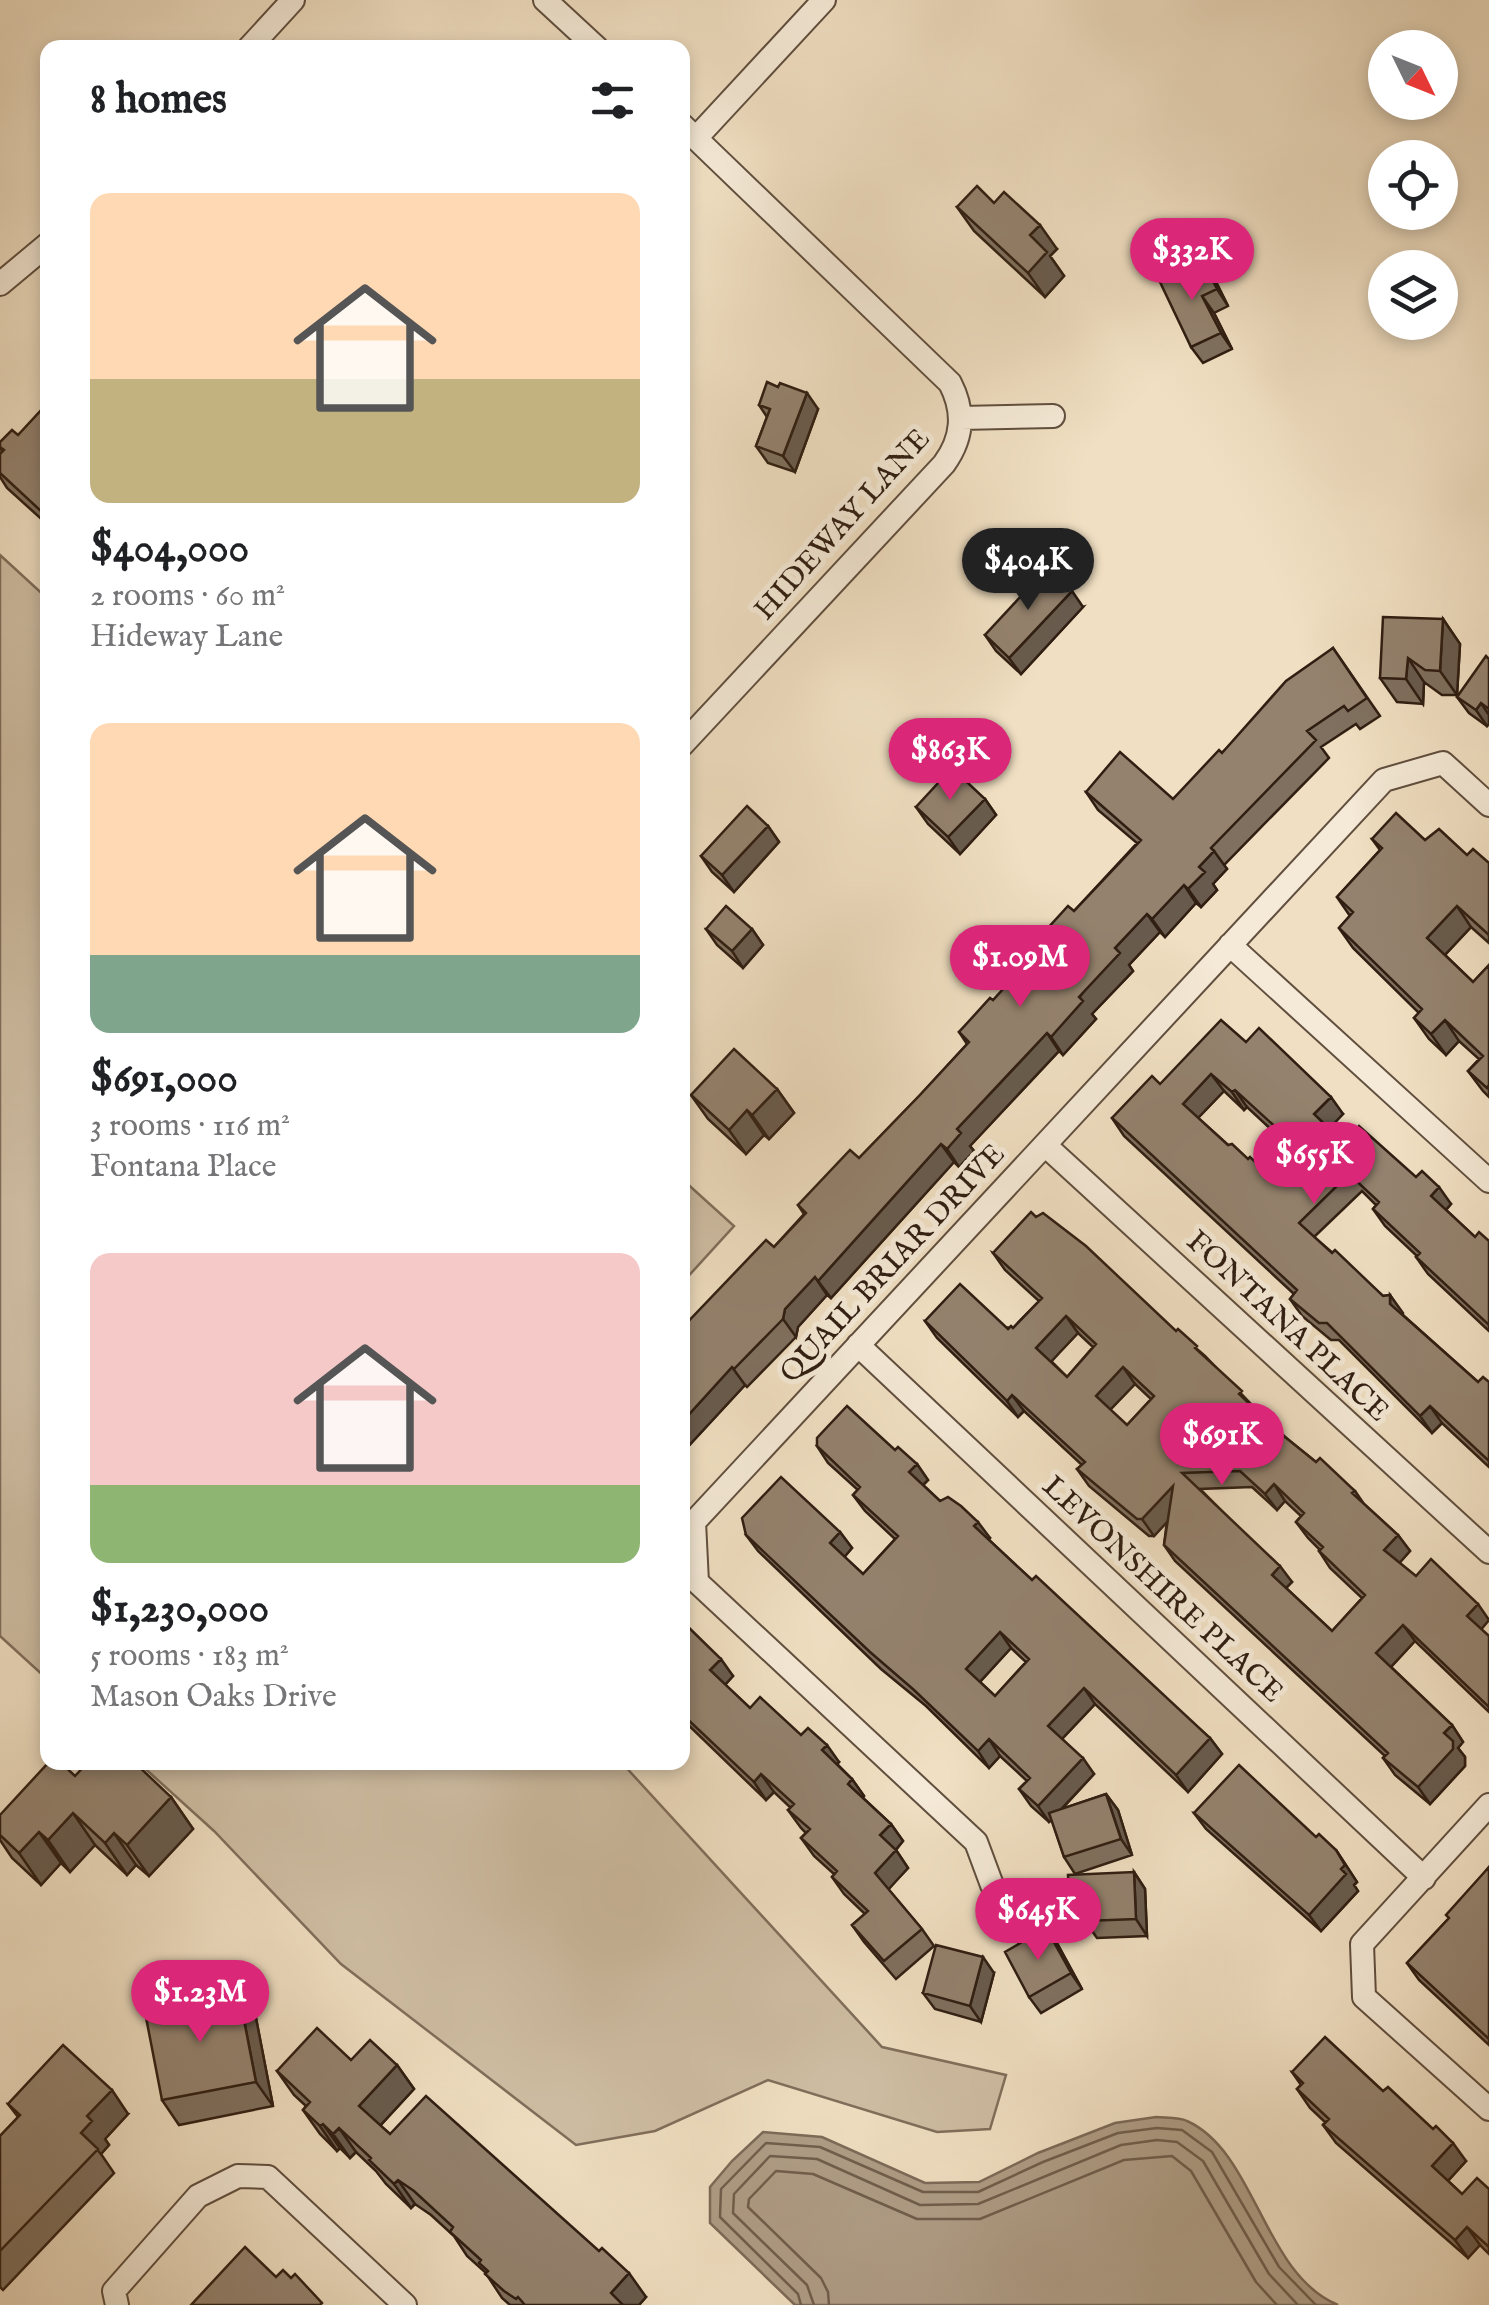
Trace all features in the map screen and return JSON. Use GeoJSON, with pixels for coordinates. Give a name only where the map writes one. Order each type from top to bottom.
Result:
{"type":"FeatureCollection","features":[{"type":"Feature","properties":{"kind":"street"},"geometry":{"type":"LineString","coordinates":[[257,40],[293,0]]}},
{"type":"Feature","properties":{"kind":"street"},"geometry":{"type":"LineString","coordinates":[[544,0],[588,40]]}},
{"type":"Feature","properties":{"kind":"street"},"geometry":{"type":"LineString","coordinates":[[690,131],[824,0]]}},
{"type":"Feature","properties":{"kind":"street","name":"HIDEWAY LANE"},"geometry":{"type":"LineString","coordinates":[[690,131],[950,383],[961,418],[953,452],[944,464],[690,736]]}},
{"type":"Feature","properties":{"kind":"street"},"geometry":{"type":"LineString","coordinates":[[0,284],[40,251]]}},
{"type":"Feature","properties":{"kind":"street"},"geometry":{"type":"LineString","coordinates":[[961,418],[1052,416]]}},
{"type":"Feature","properties":{"kind":"street","name":"QUAIL BRIAR DRIVE"},"geometry":{"type":"LineString","coordinates":[[992,1885],[976,1842],[697,1582],[694,1522],[1384,780],[1443,763],[1489,804]]}},
{"type":"Feature","properties":{"kind":"street"},"geometry":{"type":"LineString","coordinates":[[1230,945],[1489,1182]]}},
{"type":"Feature","properties":{"kind":"street","name":"FONTANA PLACE"},"geometry":{"type":"LineString","coordinates":[[1044,1145],[1489,1552]]}},
{"type":"Feature","properties":{"kind":"street","name":"LEVONSHIRE PLACE"},"geometry":{"type":"LineString","coordinates":[[858,1345],[1424,1878]]}},
{"type":"Feature","properties":{"kind":"street"},"geometry":{"type":"LineString","coordinates":[[1489,1805],[1362,1944],[1364,1998],[1489,2109]]}},
{"type":"Feature","properties":{"kind":"street"},"geometry":{"type":"LineString","coordinates":[[116,2305],[114,2291],[198,2196],[238,2176],[268,2177],[406,2305]]}},
{"type":"Feature","properties":{"kind":"shaded area"},"geometry":{"type":"Polygon","coordinates":[[[0,555],[40,592],[40,1673],[0,1636],[0,555]]]}},
{"type":"Feature","properties":{"kind":"shaded area"},"geometry":{"type":"Polygon","coordinates":[[[690,1186],[734,1226],[690,1274],[690,1186]]]}},
{"type":"Feature","properties":{"kind":"shaded area"},"geometry":{"type":"Polygon","coordinates":[[[147,1770],[628,1770],[882,2047],[1006,2075],[990,2129],[937,2132],[768,2080],[655,2131],[576,2145],[341,1964],[214,1831],[147,1770]]]}},
{"type":"Feature","properties":{"kind":"water"},"geometry":{"type":"Polygon","coordinates":[[[1156,2117],[1184,2120],[1210,2137],[1229,2158],[1292,2268],[1313,2289],[1338,2305],[795,2305],[710,2223],[710,2187],[763,2132],[822,2137],[925,2183],[979,2182],[1038,2153],[1115,2123],[1156,2117]]]}},
{"type":"Feature","properties":{"kind":"building"},"geometry":{"type":"Polygon","coordinates":[[[977,186],[994,203],[1004,192],[1040,225],[1030,235],[1047,252],[1028,273],[957,207],[977,186]]]}},
{"type":"Feature","properties":{"kind":"building"},"geometry":{"type":"Polygon","coordinates":[[[1204,264],[1217,289],[1202,296],[1221,333],[1191,347],[1160,282],[1204,264]]]}},
{"type":"Feature","properties":{"kind":"building"},"geometry":{"type":"Polygon","coordinates":[[[767,382],[807,393],[783,456],[756,446],[770,409],[759,405],[767,382]]]}},
{"type":"Feature","properties":{"kind":"building"},"geometry":{"type":"Polygon","coordinates":[[[40,411],[40,510],[0,473],[0,454],[4,450],[0,442],[12,430],[18,435],[40,411]]]}},
{"type":"Feature","properties":{"kind":"building"},"geometry":{"type":"Polygon","coordinates":[[[1047,568],[1072,591],[1009,658],[985,635],[1047,568]]]}},
{"type":"Feature","properties":{"kind":"building"},"geometry":{"type":"Polygon","coordinates":[[[1383,617],[1443,619],[1440,671],[1425,670],[1408,658],[1406,679],[1380,678],[1383,617]]]}},
{"type":"Feature","properties":{"kind":"building"},"geometry":{"type":"Polygon","coordinates":[[[1333,648],[1367,698],[1348,711],[1344,706],[1307,731],[1316,740],[1211,848],[1214,851],[1199,867],[1205,872],[1188,889],[1184,885],[1152,919],[1147,914],[1115,948],[1120,953],[1079,997],[1083,1001],[1051,1037],[1047,1033],[957,1129],[961,1133],[947,1149],[941,1144],[818,1281],[815,1277],[785,1309],[783,1319],[690,1413],[690,1320],[766,1240],[774,1247],[806,1213],[798,1205],[850,1150],[859,1158],[920,1095],[969,1042],[959,1032],[1047,947],[1047,929],[1068,906],[1074,911],[1141,840],[1086,792],[1120,752],[1173,799],[1219,750],[1222,753],[1286,681],[1333,648]]]}},
{"type":"Feature","properties":{"kind":"building"},"geometry":{"type":"Polygon","coordinates":[[[1486,656],[1489,709],[1481,703],[1476,710],[1457,697],[1486,656]]]}},
{"type":"Feature","properties":{"kind":"building"},"geometry":{"type":"Polygon","coordinates":[[[952,768],[985,799],[948,837],[916,807],[952,768]]]}},
{"type":"Feature","properties":{"kind":"building"},"geometry":{"type":"Polygon","coordinates":[[[747,806],[768,826],[722,875],[701,856],[747,806]]]}},
{"type":"Feature","properties":{"kind":"building"},"geometry":{"type":"Polygon","coordinates":[[[1396,813],[1425,840],[1439,829],[1467,855],[1473,849],[1489,863],[1489,935],[1457,906],[1427,938],[1473,982],[1489,965],[1487,1088],[1468,1071],[1483,1056],[1445,1020],[1431,1034],[1414,1018],[1422,1009],[1339,928],[1353,912],[1337,897],[1382,848],[1372,839],[1396,813]]]}},
{"type":"Feature","properties":{"kind":"building"},"geometry":{"type":"Polygon","coordinates":[[[726,906],[752,929],[732,951],[706,929],[726,906]]]}},
{"type":"Feature","properties":{"kind":"building"},"geometry":{"type":"Polygon","coordinates":[[[1221,1020],[1246,1042],[1259,1028],[1331,1097],[1314,1114],[1344,1143],[1359,1126],[1416,1177],[1422,1171],[1439,1187],[1431,1196],[1475,1237],[1479,1232],[1489,1241],[1489,1325],[1416,1257],[1420,1253],[1373,1209],[1379,1202],[1349,1174],[1299,1223],[1332,1253],[1335,1250],[1383,1296],[1390,1295],[1390,1304],[1478,1382],[1483,1377],[1489,1382],[1489,1461],[1430,1406],[1420,1416],[1327,1323],[1319,1323],[1290,1299],[1297,1290],[1112,1118],[1152,1076],[1160,1084],[1221,1020]],[[1211,1074],[1183,1104],[1278,1183],[1305,1154],[1235,1090],[1232,1092],[1211,1074]]]}},
{"type":"Feature","properties":{"kind":"building"},"geometry":{"type":"Polygon","coordinates":[[[734,1049],[777,1089],[752,1115],[747,1110],[729,1130],[691,1095],[734,1049]]]}},
{"type":"Feature","properties":{"kind":"building"},"geometry":{"type":"Polygon","coordinates":[[[1031,1212],[1036,1217],[1043,1213],[1086,1246],[1197,1346],[1242,1391],[1239,1394],[1285,1437],[1316,1462],[1320,1458],[1355,1491],[1352,1493],[1398,1535],[1384,1550],[1416,1576],[1431,1559],[1478,1604],[1467,1616],[1489,1636],[1489,1707],[1403,1625],[1376,1653],[1452,1725],[1444,1733],[1453,1741],[1453,1749],[1418,1787],[1383,1758],[1388,1753],[1164,1545],[1173,1486],[1142,1519],[1137,1519],[1077,1469],[1085,1462],[1012,1395],[1007,1401],[925,1321],[960,1284],[1008,1329],[1013,1328],[1042,1298],[993,1253],[1031,1212]],[[1066,1316],[1036,1348],[1067,1377],[1096,1344],[1066,1316]],[[1123,1367],[1096,1396],[1127,1425],[1154,1396],[1123,1367]],[[1240,1471],[1182,1473],[1280,1566],[1272,1575],[1332,1631],[1365,1595],[1319,1551],[1323,1547],[1296,1522],[1304,1513],[1274,1484],[1265,1494],[1240,1471]]]}},
{"type":"Feature","properties":{"kind":"building"},"geometry":{"type":"Polygon","coordinates":[[[847,1406],[895,1450],[898,1447],[917,1464],[909,1472],[940,1501],[948,1497],[961,1506],[978,1522],[974,1526],[1032,1580],[1036,1576],[1210,1738],[1176,1775],[1084,1688],[1048,1726],[1083,1758],[1038,1806],[1019,1789],[1030,1778],[989,1739],[978,1751],[746,1535],[742,1518],[781,1477],[840,1532],[830,1543],[863,1574],[898,1536],[853,1495],[860,1487],[817,1446],[817,1438],[847,1406]],[[1000,1632],[966,1669],[995,1696],[1029,1659],[1000,1632]]]}},
{"type":"Feature","properties":{"kind":"building"},"geometry":{"type":"Polygon","coordinates":[[[690,1629],[721,1659],[710,1670],[750,1708],[760,1697],[801,1735],[808,1728],[827,1745],[822,1750],[852,1779],[848,1784],[891,1824],[880,1835],[896,1850],[875,1873],[922,1929],[884,1961],[852,1925],[868,1911],[832,1877],[837,1871],[801,1838],[810,1829],[788,1810],[794,1804],[761,1774],[754,1782],[690,1722],[690,1629]]]}},
{"type":"Feature","properties":{"kind":"building"},"geometry":{"type":"Polygon","coordinates":[[[1239,1765],[1316,1837],[1319,1834],[1336,1850],[1345,1865],[1341,1869],[1346,1874],[1309,1915],[1194,1813],[1239,1765]]]}},
{"type":"Feature","properties":{"kind":"building"},"geometry":{"type":"Polygon","coordinates":[[[42,1770],[69,1770],[75,1776],[81,1770],[142,1770],[171,1797],[127,1845],[114,1833],[105,1843],[73,1813],[48,1840],[39,1832],[19,1853],[0,1835],[0,1815],[42,1770]]]}},
{"type":"Feature","properties":{"kind":"building"},"geometry":{"type":"Polygon","coordinates":[[[1106,1794],[1121,1839],[1064,1857],[1049,1813],[1106,1794]]]}},
{"type":"Feature","properties":{"kind":"building"},"geometry":{"type":"Polygon","coordinates":[[[1489,1867],[1489,2039],[1407,1963],[1489,1867]]]}},
{"type":"Feature","properties":{"kind":"building"},"geometry":{"type":"Polygon","coordinates":[[[1134,1872],[1136,1919],[1085,1921],[1084,1900],[1069,1900],[1068,1875],[1134,1872]]]}},
{"type":"Feature","properties":{"kind":"building"},"geometry":{"type":"Polygon","coordinates":[[[1046,1928],[1071,1973],[1029,1997],[1005,1952],[1046,1928]]]}},
{"type":"Feature","properties":{"kind":"building"},"geometry":{"type":"Polygon","coordinates":[[[936,1945],[983,1957],[970,2006],[923,1993],[936,1945]]]}},
{"type":"Feature","properties":{"kind":"building"},"geometry":{"type":"Polygon","coordinates":[[[238,1989],[256,2082],[162,2100],[144,2007],[238,1989]]]}},
{"type":"Feature","properties":{"kind":"building"},"geometry":{"type":"Polygon","coordinates":[[[317,2028],[351,2060],[370,2040],[397,2065],[359,2106],[390,2134],[426,2096],[599,2251],[602,2248],[629,2273],[611,2293],[623,2305],[525,2305],[485,2274],[488,2271],[479,2263],[481,2260],[450,2232],[453,2227],[414,2191],[398,2180],[394,2184],[339,2128],[333,2134],[323,2124],[320,2126],[303,2110],[310,2102],[277,2071],[317,2028]]]}},
{"type":"Feature","properties":{"kind":"building"},"geometry":{"type":"Polygon","coordinates":[[[1325,2037],[1383,2091],[1388,2087],[1453,2143],[1432,2166],[1462,2194],[1477,2178],[1489,2189],[1489,2247],[1467,2227],[1455,2240],[1323,2125],[1329,2119],[1297,2089],[1303,2083],[1292,2072],[1325,2037]]]}},
{"type":"Feature","properties":{"kind":"building"},"geometry":{"type":"Polygon","coordinates":[[[63,2045],[112,2090],[87,2116],[92,2121],[81,2133],[98,2149],[0,2251],[0,2136],[20,2115],[8,2104],[63,2045]]]}},
{"type":"Feature","properties":{"kind":"building"},"geometry":{"type":"Polygon","coordinates":[[[245,2247],[276,2277],[283,2270],[291,2278],[295,2274],[322,2303],[191,2305],[245,2247]]]}}]}
